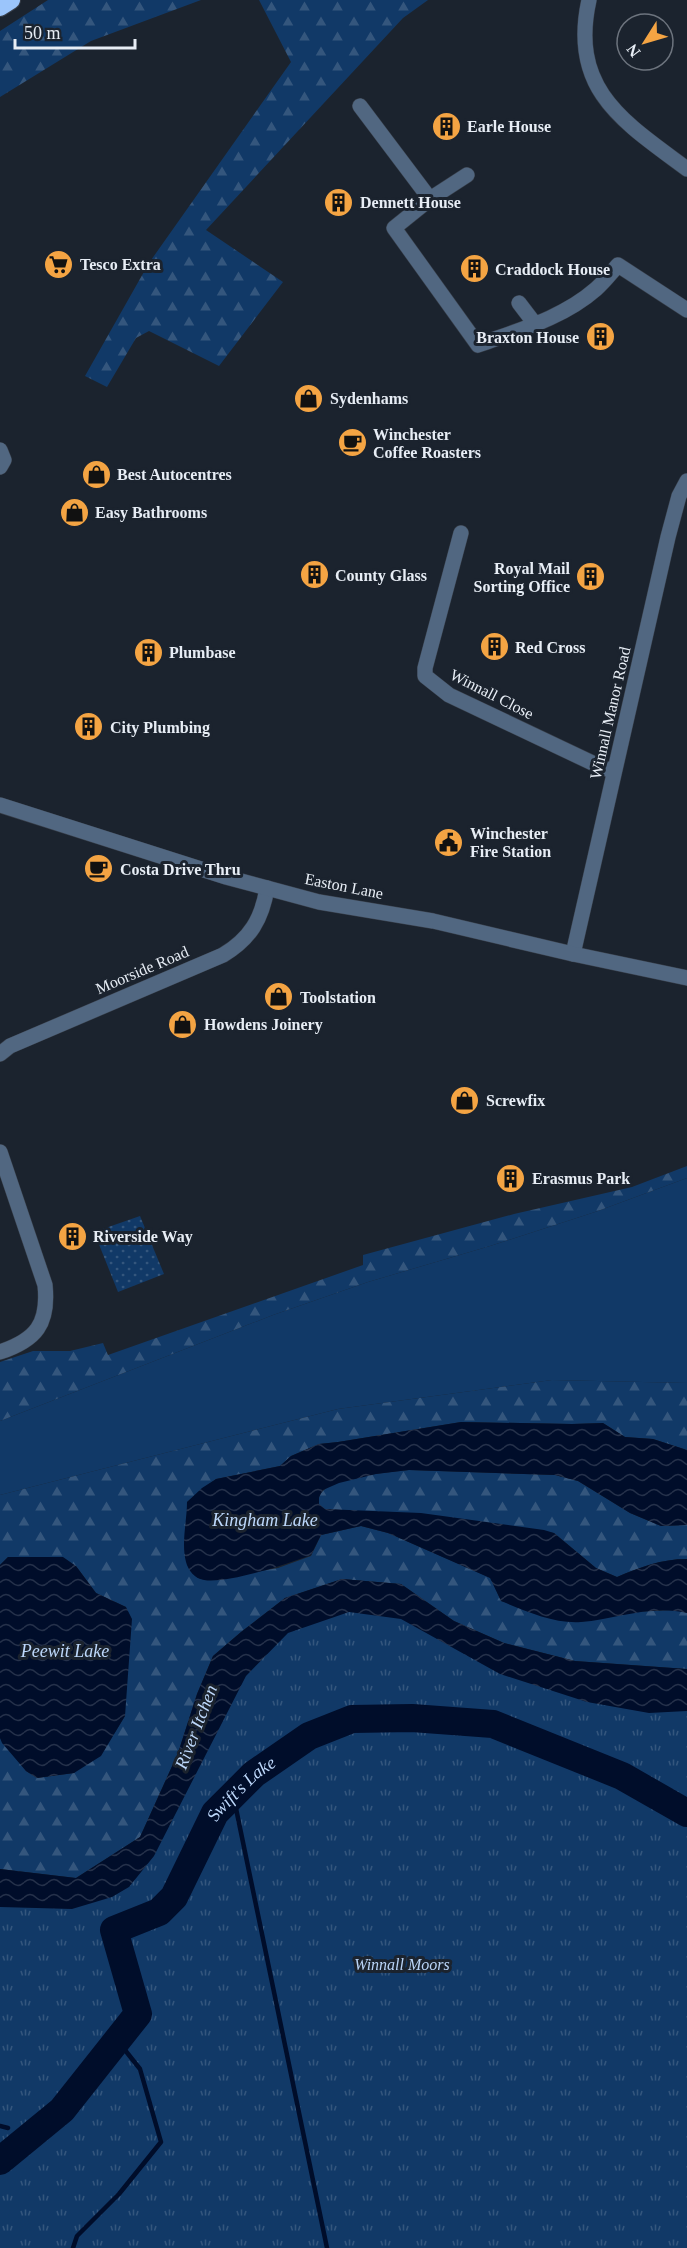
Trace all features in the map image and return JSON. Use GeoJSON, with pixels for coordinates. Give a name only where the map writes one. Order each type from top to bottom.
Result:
{"type":"FeatureCollection","features":[{"type":"Feature","properties":{"kind":"highway"},"geometry":{"type":"LineString","coordinates":[[0,7],[11,0]]}},
{"type":"Feature","properties":{"kind":"street"},"geometry":{"type":"LineString","coordinates":[[589,0],[584,26],[588,65],[607,104],[625,123],[687,169]]}},
{"type":"Feature","properties":{"kind":"street"},"geometry":{"type":"LineString","coordinates":[[360,106],[430,199]]}},
{"type":"Feature","properties":{"kind":"street"},"geometry":{"type":"LineString","coordinates":[[467,175],[430,199],[394,228],[478,345],[552,317],[579,302],[597,288],[618,265],[687,310]]}},
{"type":"Feature","properties":{"kind":"street"},"geometry":{"type":"LineString","coordinates":[[519,303],[535,324]]}},
{"type":"Feature","properties":{"kind":"street"},"geometry":{"type":"LineString","coordinates":[[0,450],[4,460],[0,467]]}},
{"type":"Feature","properties":{"kind":"street","name":"Winnall Manor Road"},"geometry":{"type":"LineString","coordinates":[[573,954],[668,537],[679,496],[687,482]]}},
{"type":"Feature","properties":{"kind":"street","name":"Winnall Close"},"geometry":{"type":"LineString","coordinates":[[461,533],[425,668],[425,676],[450,695],[507,724],[614,771]]}},
{"type":"Feature","properties":{"kind":"street","name":"Easton Lane"},"geometry":{"type":"LineString","coordinates":[[0,805],[139,850],[319,902],[433,921],[687,978]]}},
{"type":"Feature","properties":{"kind":"street","name":"Moorside Road"},"geometry":{"type":"LineString","coordinates":[[0,1054],[10,1046],[223,955],[237,946],[250,933],[261,916],[267,888]]}},
{"type":"Feature","properties":{"kind":"street"},"geometry":{"type":"LineString","coordinates":[[0,1152],[45,1285],[46,1296],[39,1329],[24,1342],[0,1352]]}},
{"type":"Feature","properties":{"kind":"green space"},"geometry":{"type":"Polygon","coordinates":[[[48,0],[201,0],[91,41],[0,97],[0,31],[48,0]]]}},
{"type":"Feature","properties":{"kind":"green space"},"geometry":{"type":"Polygon","coordinates":[[[259,0],[428,0],[403,18],[206,230],[283,282],[219,366],[149,331],[136,338],[107,387],[85,376],[149,263],[291,62],[259,0]]]}},
{"type":"Feature","properties":{"kind":"green space"},"geometry":{"type":"Polygon","coordinates":[[[687,1166],[687,1178],[595,1212],[368,1282],[273,1315],[0,1421],[0,1362],[33,1351],[70,1351],[103,1343],[108,1355],[363,1265],[363,1255],[514,1214],[632,1187],[687,1166]]]}},
{"type":"Feature","properties":{"kind":"green space"},"geometry":{"type":"Polygon","coordinates":[[[687,1178],[687,1383],[552,1380],[338,1409],[0,1495],[0,1421],[273,1315],[368,1282],[595,1212],[687,1178]]]}},
{"type":"Feature","properties":{"kind":"green space"},"geometry":{"type":"Polygon","coordinates":[[[140,1216],[164,1274],[118,1292],[94,1232],[140,1216]]]}},
{"type":"Feature","properties":{"kind":"green space"},"geometry":{"type":"Polygon","coordinates":[[[552,1380],[687,1383],[687,1450],[653,1439],[625,1437],[603,1423],[461,1422],[319,1444],[291,1456],[280,1466],[216,1479],[187,1502],[187,1517],[255,1572],[278,1568],[311,1556],[321,1535],[361,1526],[388,1533],[491,1578],[501,1601],[580,1622],[631,1612],[676,1610],[687,1613],[687,1669],[575,1661],[504,1643],[454,1621],[401,1584],[342,1579],[285,1598],[213,1656],[197,1694],[178,1753],[140,1837],[76,1878],[0,1869],[0,1738],[26,1771],[37,1778],[74,1773],[115,1732],[125,1716],[126,1607],[96,1593],[76,1566],[8,1557],[0,1565],[0,1495],[338,1409],[552,1380]]]}},
{"type":"Feature","properties":{"kind":"green space"},"geometry":{"type":"Polygon","coordinates":[[[409,1470],[555,1475],[578,1481],[630,1513],[661,1526],[687,1525],[687,1559],[660,1562],[617,1577],[596,1568],[554,1533],[371,1512],[325,1509],[318,1504],[322,1492],[339,1482],[409,1470]]]}},
{"type":"Feature","properties":{"kind":"green space","name":"Winnall Moors"},"geometry":{"type":"Polygon","coordinates":[[[394,1598],[467,1645],[687,1692],[687,2248],[0,2248],[0,1888],[78,1884],[145,1842],[262,1631],[394,1598]]]}},
{"type":"Feature","properties":{"kind":"water","name":"Kingham Lake"},"geometry":{"type":"Polygon","coordinates":[[[461,1422],[603,1423],[625,1437],[653,1439],[687,1450],[687,1525],[661,1526],[630,1513],[578,1481],[555,1475],[409,1470],[376,1474],[339,1483],[323,1490],[319,1497],[319,1504],[325,1509],[421,1513],[544,1530],[554,1533],[596,1568],[617,1577],[660,1562],[687,1559],[687,1613],[647,1611],[581,1622],[551,1619],[501,1601],[490,1578],[388,1533],[361,1526],[321,1535],[311,1555],[242,1576],[204,1580],[195,1576],[188,1568],[184,1547],[187,1502],[216,1479],[280,1466],[291,1456],[319,1444],[461,1422]]]}},
{"type":"Feature","properties":{"kind":"water","name":"Peewit Lake"},"geometry":{"type":"Polygon","coordinates":[[[8,1557],[63,1557],[76,1566],[96,1593],[126,1607],[132,1619],[125,1716],[101,1756],[74,1773],[37,1778],[26,1771],[0,1738],[0,1565],[8,1557]]]}},
{"type":"Feature","properties":{"kind":"water","name":"River Itchen"},"geometry":{"type":"Polygon","coordinates":[[[342,1579],[401,1584],[454,1621],[504,1643],[575,1661],[687,1669],[687,1711],[649,1713],[587,1702],[500,1674],[401,1619],[349,1612],[288,1633],[246,1676],[154,1856],[129,1887],[112,1897],[72,1909],[0,1907],[0,1869],[76,1878],[140,1837],[178,1753],[197,1694],[213,1656],[285,1598],[342,1579]]]}},
{"type":"Feature","properties":{"kind":"waterway","name":"Swift's Lake"},"geometry":{"type":"LineString","coordinates":[[0,2161],[62,2110],[138,2014],[114,1930],[159,1912],[174,1897],[215,1813],[254,1774],[309,1736],[352,1719],[412,1718],[493,1724],[622,1776],[687,1813]]}},
{"type":"Feature","properties":{"kind":"waterway"},"geometry":{"type":"LineString","coordinates":[[233,1794],[327,2248]]}},
{"type":"Feature","properties":{"kind":"waterway"},"geometry":{"type":"LineString","coordinates":[[73,2248],[77,2236],[119,2194],[161,2142],[140,2069],[117,2040]]}},
{"type":"Feature","properties":{"kind":"waterway"},"geometry":{"type":"LineString","coordinates":[[0,2126],[8,2128]]}},
{"type":"Feature","properties":{"kind":"waterway","name":"Swift's Lake"},"geometry":{"type":"LineString","coordinates":[[27,2132],[34,2133]]}},
{"type":"Feature","properties":{"kind":"place","name":"Earle House"},"geometry":{"type":"Point","coordinates":[446,126]}},
{"type":"Feature","properties":{"kind":"place","name":"Dennett House"},"geometry":{"type":"Point","coordinates":[339,202]}},
{"type":"Feature","properties":{"kind":"place","name":"Tesco Extra"},"geometry":{"type":"Point","coordinates":[59,264]}},
{"type":"Feature","properties":{"kind":"place","name":"Craddock House"},"geometry":{"type":"Point","coordinates":[474,269]}},
{"type":"Feature","properties":{"kind":"place","name":"Braxton House"},"geometry":{"type":"Point","coordinates":[600,337]}},
{"type":"Feature","properties":{"kind":"place","name":"Sydenhams"},"geometry":{"type":"Point","coordinates":[309,398]}},
{"type":"Feature","properties":{"kind":"place","name":"Winchester Coffee Roasters"},"geometry":{"type":"Point","coordinates":[352,443]}},
{"type":"Feature","properties":{"kind":"place","name":"Best Autocentres"},"geometry":{"type":"Point","coordinates":[96,474]}},
{"type":"Feature","properties":{"kind":"place","name":"Easy Bathrooms"},"geometry":{"type":"Point","coordinates":[74,512]}},
{"type":"Feature","properties":{"kind":"place","name":"County Glass"},"geometry":{"type":"Point","coordinates":[314,575]}},
{"type":"Feature","properties":{"kind":"place","name":"Royal Mail Sorting Office"},"geometry":{"type":"Point","coordinates":[591,577]}},
{"type":"Feature","properties":{"kind":"place","name":"Red Cross"},"geometry":{"type":"Point","coordinates":[494,647]}},
{"type":"Feature","properties":{"kind":"place","name":"Plumbase"},"geometry":{"type":"Point","coordinates":[148,652]}},
{"type":"Feature","properties":{"kind":"place","name":"City Plumbing"},"geometry":{"type":"Point","coordinates":[89,727]}},
{"type":"Feature","properties":{"kind":"place","name":"Winchester Fire Station"},"geometry":{"type":"Point","coordinates":[449,842]}},
{"type":"Feature","properties":{"kind":"place","name":"Costa Drive Thru"},"geometry":{"type":"Point","coordinates":[99,869]}},
{"type":"Feature","properties":{"kind":"place","name":"Toolstation"},"geometry":{"type":"Point","coordinates":[279,997]}},
{"type":"Feature","properties":{"kind":"place","name":"Howdens Joinery"},"geometry":{"type":"Point","coordinates":[183,1024]}},
{"type":"Feature","properties":{"kind":"place","name":"Screwfix"},"geometry":{"type":"Point","coordinates":[465,1100]}},
{"type":"Feature","properties":{"kind":"place","name":"Erasmus Park"},"geometry":{"type":"Point","coordinates":[511,1178]}},
{"type":"Feature","properties":{"kind":"place","name":"Riverside Way"},"geometry":{"type":"Point","coordinates":[72,1236]}}]}
